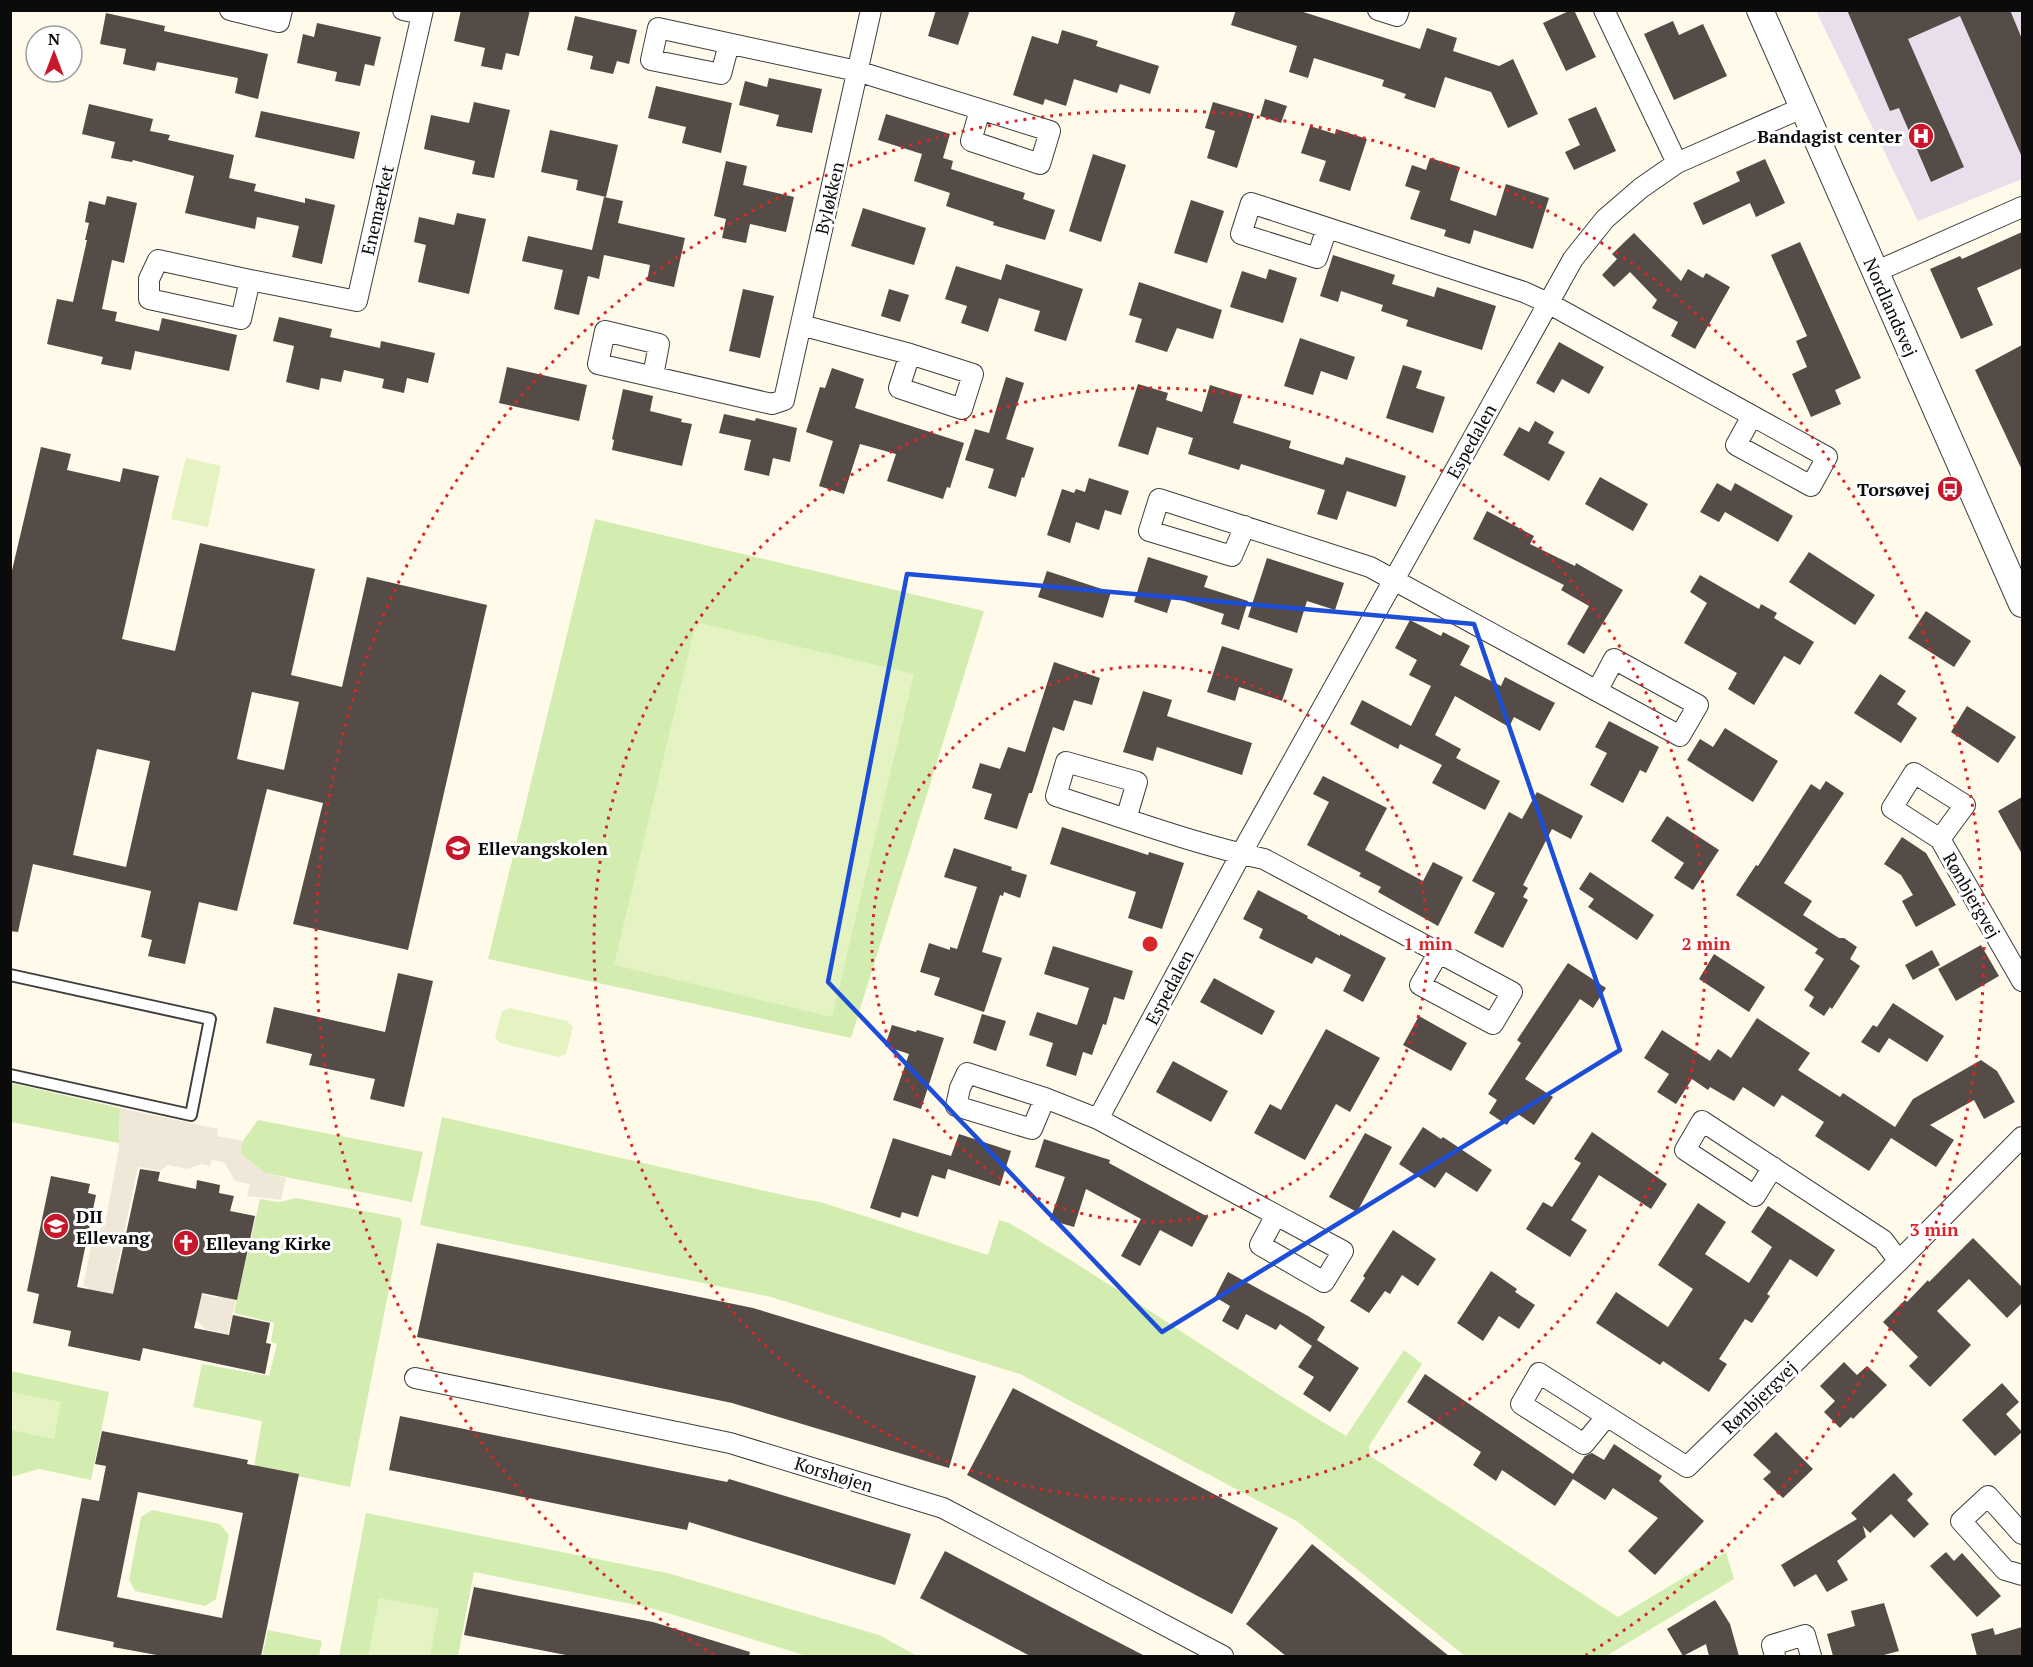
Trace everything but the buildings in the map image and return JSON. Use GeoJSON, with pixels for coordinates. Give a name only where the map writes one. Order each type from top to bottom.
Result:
{"type":"FeatureCollection","features":[{"type":"Feature","properties":{"kind":"street"},"geometry":{"type":"LineString","coordinates":[[230,10],[279,22],[282,10]]}},
{"type":"Feature","properties":{"kind":"street","name":"Byløkken"},"geometry":{"type":"LineString","coordinates":[[653,376],[772,404],[784,400],[871,10]]}},
{"type":"Feature","properties":{"kind":"street"},"geometry":{"type":"LineString","coordinates":[[1378,10],[1397,16],[1399,10]]}},
{"type":"Feature","properties":{"kind":"street"},"geometry":{"type":"LineString","coordinates":[[1604,10],[1677,163]]}},
{"type":"Feature","properties":{"kind":"street","name":"Nordlandsvej"},"geometry":{"type":"LineString","coordinates":[[1760,10],[2022,604]]}},
{"type":"Feature","properties":{"kind":"street","name":"Enemærket"},"geometry":{"type":"LineString","coordinates":[[250,280],[241,319],[149,299],[149,279],[158,260],[357,301],[416,12]]}},
{"type":"Feature","properties":{"kind":"street"},"geometry":{"type":"LineString","coordinates":[[729,44],[857,71],[980,111]]}},
{"type":"Feature","properties":{"kind":"street","name":"Espedalen"},"geometry":{"type":"LineString","coordinates":[[1098,1119],[1241,854],[1573,259],[1605,219],[1641,188],[1677,163],[1804,107]]}},
{"type":"Feature","properties":{"kind":"street"},"geometry":{"type":"LineString","coordinates":[[1875,272],[2022,207]]}},
{"type":"Feature","properties":{"kind":"street"},"geometry":{"type":"LineString","coordinates":[[1327,228],[1524,292],[1548,303],[1752,416]]}},
{"type":"Feature","properties":{"kind":"street"},"geometry":{"type":"LineString","coordinates":[[801,325],[910,354]]}},
{"type":"Feature","properties":{"kind":"street"},"geometry":{"type":"LineString","coordinates":[[1245,526],[1370,567],[1393,579],[1597,691],[1680,736],[1698,705],[1614,659],[1597,691]]}},
{"type":"Feature","properties":{"kind":"street"},"geometry":{"type":"LineString","coordinates":[[1126,819],[1264,859],[1439,952]]}},
{"type":"Feature","properties":{"kind":"street","name":"Rønbjergvej"},"geometry":{"type":"LineString","coordinates":[[1940,839],[2022,981]]}},
{"type":"Feature","properties":{"kind":"street"},"geometry":{"type":"LineString","coordinates":[[1045,1098],[1098,1119],[1276,1215]]}},
{"type":"Feature","properties":{"kind":"street","name":"Rønbjergvej"},"geometry":{"type":"LineString","coordinates":[[1606,1418],[1687,1467],[1899,1262],[2022,1137]]}},
{"type":"Feature","properties":{"kind":"street"},"geometry":{"type":"LineString","coordinates":[[1773,1167],[1883,1240],[1899,1262]]}},
{"type":"Feature","properties":{"kind":"street","name":"Korshøjen"},"geometry":{"type":"LineString","coordinates":[[415,1378],[730,1443],[943,1508],[1223,1656]]}},
{"type":"Feature","properties":{"kind":"street"},"geometry":{"type":"LineString","coordinates":[[2022,1534],[1988,1496],[1961,1521],[2005,1570],[2022,1575]]}},
{"type":"Feature","properties":{"kind":"street"},"geometry":{"type":"LineString","coordinates":[[1775,1656],[1772,1645],[1805,1635],[1811,1656]]}},
{"type":"Feature","properties":{"kind":"lane"},"geometry":{"type":"LineString","coordinates":[[10,975],[210,1019],[190,1116],[10,1075]]}},
{"type":"Feature","properties":{"kind":"highlighted area"},"geometry":{"type":"Polygon","coordinates":[[[907,574],[1474,624],[1620,1050],[1162,1332],[828,982],[907,574]]]}},
{"type":"Feature","properties":{"kind":"shaded area"},"geometry":{"type":"Polygon","coordinates":[[[1816,11],[2022,11],[2022,179],[1918,221],[1816,11]]]}},
{"type":"Feature","properties":{"kind":"shaded area"},"geometry":{"type":"Polygon","coordinates":[[[120,1108],[218,1129],[217,1136],[243,1141],[240,1153],[265,1173],[286,1178],[281,1200],[247,1196],[250,1184],[235,1181],[224,1162],[212,1160],[210,1166],[202,1164],[187,1169],[168,1165],[160,1171],[138,1167],[116,1271],[217,1298],[219,1296],[236,1299],[228,1334],[205,1329],[199,1322],[158,1314],[87,1292],[88,1287],[83,1286],[94,1233],[105,1225],[119,1148],[120,1108]]]}},
{"type":"Feature","properties":{"kind":"green space"},"geometry":{"type":"Polygon","coordinates":[[[186,458],[221,466],[208,527],[171,519],[186,458]]]}},
{"type":"Feature","properties":{"kind":"green space"},"geometry":{"type":"Polygon","coordinates":[[[595,519],[984,611],[851,1038],[488,959],[595,519]]]}},
{"type":"Feature","properties":{"kind":"green space"},"geometry":{"type":"Polygon","coordinates":[[[696,622],[914,674],[832,1017],[614,965],[696,622]]]}},
{"type":"Feature","properties":{"kind":"green space"},"geometry":{"type":"Polygon","coordinates":[[[510,1008],[567,1021],[573,1027],[566,1054],[559,1057],[500,1043],[495,1037],[502,1011],[510,1008]]]}},
{"type":"Feature","properties":{"kind":"green space"},"geometry":{"type":"Polygon","coordinates":[[[11,1083],[120,1108],[119,1143],[11,1122],[11,1083]]]}},
{"type":"Feature","properties":{"kind":"green space"},"geometry":{"type":"Polygon","coordinates":[[[442,1117],[820,1202],[988,1255],[999,1220],[1009,1223],[1346,1436],[1404,1350],[1422,1364],[1369,1446],[1370,1456],[1618,1617],[1726,1552],[1734,1579],[1606,1656],[1465,1656],[1298,1522],[1020,1374],[771,1297],[420,1225],[442,1117]]]}},
{"type":"Feature","properties":{"kind":"green space"},"geometry":{"type":"Polygon","coordinates":[[[258,1120],[423,1152],[412,1202],[265,1173],[240,1153],[243,1141],[258,1120]]]}},
{"type":"Feature","properties":{"kind":"green space"},"geometry":{"type":"Polygon","coordinates":[[[297,1198],[400,1218],[402,1223],[350,1487],[254,1467],[262,1421],[193,1407],[202,1364],[269,1376],[277,1344],[271,1342],[274,1323],[234,1313],[260,1199],[279,1202],[297,1198]]]}},
{"type":"Feature","properties":{"kind":"green space"},"geometry":{"type":"Polygon","coordinates":[[[11,1371],[109,1392],[91,1480],[39,1469],[11,1477],[11,1371]]]}},
{"type":"Feature","properties":{"kind":"green space"},"geometry":{"type":"Polygon","coordinates":[[[10,1392],[61,1402],[54,1439],[11,1430],[10,1392]]]}},
{"type":"Feature","properties":{"kind":"green space"},"geometry":{"type":"Polygon","coordinates":[[[152,1510],[220,1524],[229,1535],[216,1599],[205,1606],[135,1591],[129,1580],[141,1517],[152,1510]]]}},
{"type":"Feature","properties":{"kind":"green space"},"geometry":{"type":"Polygon","coordinates":[[[366,1513],[667,1573],[879,1635],[917,1656],[807,1656],[651,1608],[474,1572],[458,1656],[339,1656],[366,1513]]]}},
{"type":"Feature","properties":{"kind":"green space"},"geometry":{"type":"Polygon","coordinates":[[[379,1598],[439,1609],[430,1656],[368,1656],[379,1598]]]}},
{"type":"Feature","properties":{"kind":"green space"},"geometry":{"type":"Polygon","coordinates":[[[268,1630],[322,1641],[319,1656],[262,1656],[268,1630]]]}},
{"type":"Feature","properties":{"kind":"place","name":"Bandagist center"},"geometry":{"type":"Point","coordinates":[1921,136]}},
{"type":"Feature","properties":{"kind":"place","name":"Torsøvej"},"geometry":{"type":"Point","coordinates":[1950,489]}},
{"type":"Feature","properties":{"kind":"place","name":"Ellevangskolen"},"geometry":{"type":"Point","coordinates":[458,848]}},
{"type":"Feature","properties":{"kind":"place","name":"DII Ellevang"},"geometry":{"type":"Point","coordinates":[56,1226]}},
{"type":"Feature","properties":{"kind":"place","name":"Ellevang Kirke"},"geometry":{"type":"Point","coordinates":[186,1243]}}]}
